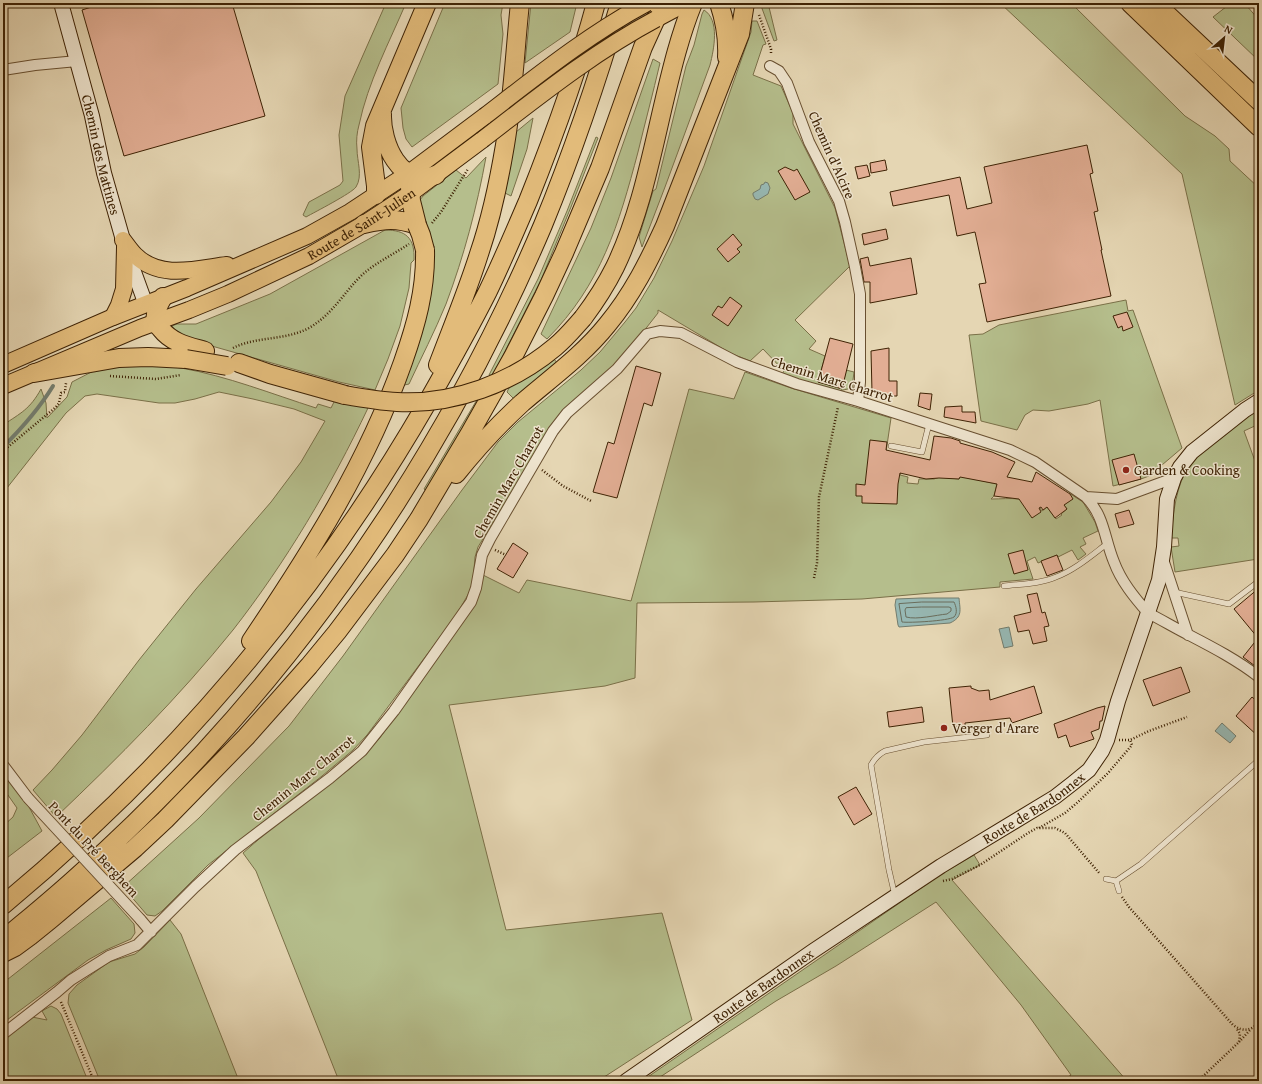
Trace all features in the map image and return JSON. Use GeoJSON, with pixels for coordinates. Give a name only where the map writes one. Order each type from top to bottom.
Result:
{"type":"FeatureCollection","features":[{"type":"Feature","properties":{"kind":"highway"},"geometry":{"type":"LineString","coordinates":[[376,195],[371,142],[377,119],[427,3]]}},
{"type":"Feature","properties":{"kind":"highway"},"geometry":{"type":"LineString","coordinates":[[412,428],[463,301],[486,232],[505,145],[513,84],[520,3]]}},
{"type":"Feature","properties":{"kind":"highway"},"geometry":{"type":"LineString","coordinates":[[3,905],[109,811],[142,779],[201,716],[262,644],[313,578],[373,491],[446,370],[488,290],[518,226],[566,99],[596,3]]}},
{"type":"Feature","properties":{"kind":"highway"},"geometry":{"type":"LineString","coordinates":[[3,940],[108,848],[156,802],[204,752],[253,697],[297,643],[377,533],[458,402],[520,276],[551,206],[575,144],[598,76],[620,3]]}},
{"type":"Feature","properties":{"kind":"highway"},"geometry":{"type":"LineString","coordinates":[[3,953],[15,947],[30,936],[135,848],[165,820],[246,736],[337,632],[383,571],[419,519],[514,357],[564,253],[597,176],[644,47],[663,3]]}},
{"type":"Feature","properties":{"kind":"highway"},"geometry":{"type":"LineString","coordinates":[[163,297],[148,325],[172,340],[233,359],[270,374],[345,395],[380,400],[413,402],[447,398],[481,389],[513,375],[541,358],[567,336],[583,318],[615,268],[630,232],[647,172],[673,64],[686,20],[693,3]]}},
{"type":"Feature","properties":{"kind":"highway"},"geometry":{"type":"LineString","coordinates":[[719,3],[724,17],[727,37],[728,51],[726,70]]}},
{"type":"Feature","properties":{"kind":"highway"},"geometry":{"type":"LineString","coordinates":[[1130,3],[1259,128]]}},
{"type":"Feature","properties":{"kind":"highway"},"geometry":{"type":"LineString","coordinates":[[1155,3],[1259,101]]}},
{"type":"Feature","properties":{"kind":"highway"},"geometry":{"type":"LineString","coordinates":[[1166,3],[1185,30]]}},
{"type":"Feature","properties":{"kind":"highway"},"geometry":{"type":"LineString","coordinates":[[419,519],[488,436],[590,344],[606,327],[624,303],[644,270],[665,226],[751,6]]}},
{"type":"Feature","properties":{"kind":"highway"},"geometry":{"type":"LineString","coordinates":[[383,105],[382,122],[387,143],[397,163],[409,173],[417,177],[426,178],[436,175]]}},
{"type":"Feature","properties":{"kind":"highway"},"geometry":{"type":"LineString","coordinates":[[201,716],[308,555],[330,519],[363,457],[392,392],[414,330],[424,285],[418,246],[422,227],[412,207],[409,173]]}},
{"type":"Feature","properties":{"kind":"highway"},"geometry":{"type":"LineString","coordinates":[[364,224],[395,220],[422,227]]}},
{"type":"Feature","properties":{"kind":"highway"},"geometry":{"type":"LineString","coordinates":[[34,374],[119,358],[148,357],[186,366],[233,359]]}},
{"type":"Feature","properties":{"kind":"main road","name":"Route de Saint-Julien"},"geometry":{"type":"LineString","coordinates":[[3,365],[113,316],[146,305],[250,262],[318,231],[409,173],[558,60],[600,31],[647,3]]}},
{"type":"Feature","properties":{"kind":"main road","name":"Route de Saint-Julien"},"geometry":{"type":"LineString","coordinates":[[3,386],[148,325],[189,310],[268,276],[309,256],[364,224],[411,193],[528,104],[596,55],[634,30],[686,3]]}},
{"type":"Feature","properties":{"kind":"main road"},"geometry":{"type":"LineString","coordinates":[[124,243],[142,261],[153,267],[167,271],[183,271],[250,262]]}},
{"type":"Feature","properties":{"kind":"main road"},"geometry":{"type":"LineString","coordinates":[[113,316],[119,305],[124,289],[124,243]]}},
{"type":"Feature","properties":{"kind":"main road"},"geometry":{"type":"LineString","coordinates":[[146,305],[148,325]]}},
{"type":"Feature","properties":{"kind":"street","name":"Chemin des Mattines"},"geometry":{"type":"LineString","coordinates":[[61,3],[92,116],[104,173],[124,243],[146,305]]}},
{"type":"Feature","properties":{"kind":"street"},"geometry":{"type":"LineString","coordinates":[[3,70],[77,61]]}},
{"type":"Feature","properties":{"kind":"street","name":"Chemin d'Alcire"},"geometry":{"type":"LineString","coordinates":[[770,66],[779,71],[787,84],[809,142],[839,201],[843,215],[860,294],[860,382],[858,401]]}},
{"type":"Feature","properties":{"kind":"street","name":"Chemin Marc Charrot"},"geometry":{"type":"LineString","coordinates":[[3,1034],[71,980],[104,959],[138,944],[195,887],[235,850],[346,765],[362,751],[394,711],[471,602],[476,588],[482,555],[553,431],[567,414],[617,369],[647,334],[660,330],[681,333],[737,362],[797,384],[858,401],[1010,450],[1035,462],[1086,497]]}},
{"type":"Feature","properties":{"kind":"street","name":"Route de Bardonnex"},"geometry":{"type":"LineString","coordinates":[[628,1080],[813,951],[941,866],[1055,797],[1089,770],[1102,751],[1107,740],[1118,701],[1158,580],[1163,558],[1168,499],[1174,478],[1180,467],[1192,452],[1245,410],[1259,401]]}},
{"type":"Feature","properties":{"kind":"street"},"geometry":{"type":"LineString","coordinates":[[1086,497],[1117,499],[1174,478]]}},
{"type":"Feature","properties":{"kind":"street"},"geometry":{"type":"LineString","coordinates":[[1086,497],[1101,518],[1113,560],[1121,578],[1136,600],[1148,613],[1215,648],[1259,677]]}},
{"type":"Feature","properties":{"kind":"street"},"geometry":{"type":"LineString","coordinates":[[1163,558],[1188,635]]}},
{"type":"Feature","properties":{"kind":"street","name":"Pont du Pré Berghem"},"geometry":{"type":"LineString","coordinates":[[3,765],[28,798],[151,932]]}},
{"type":"Feature","properties":{"kind":"lane"},"geometry":{"type":"LineString","coordinates":[[891,446],[922,452],[929,424]]}},
{"type":"Feature","properties":{"kind":"lane"},"geometry":{"type":"LineString","coordinates":[[1004,586],[1032,583],[1056,578],[1072,569],[1108,543]]}},
{"type":"Feature","properties":{"kind":"lane"},"geometry":{"type":"LineString","coordinates":[[1174,592],[1229,604],[1258,582]]}},
{"type":"Feature","properties":{"kind":"lane"},"geometry":{"type":"LineString","coordinates":[[895,897],[889,870],[872,765],[874,760],[885,750],[924,742],[987,735]]}},
{"type":"Feature","properties":{"kind":"lane"},"geometry":{"type":"LineString","coordinates":[[1106,879],[1116,881],[1141,864],[1259,760]]}},
{"type":"Feature","properties":{"kind":"lane"},"geometry":{"type":"LineString","coordinates":[[1116,881],[1119,891]]}},
{"type":"Feature","properties":{"kind":"path"},"geometry":{"type":"LineString","coordinates":[[751,6],[772,49],[770,66]]}},
{"type":"Feature","properties":{"kind":"path"},"geometry":{"type":"LineString","coordinates":[[422,227],[441,212],[469,168]]}},
{"type":"Feature","properties":{"kind":"path"},"geometry":{"type":"LineString","coordinates":[[233,359],[244,343],[288,336],[319,322],[337,306],[364,274],[418,246]]}},
{"type":"Feature","properties":{"kind":"path"},"geometry":{"type":"LineString","coordinates":[[106,376],[156,379],[166,378],[186,366]]}},
{"type":"Feature","properties":{"kind":"path"},"geometry":{"type":"LineString","coordinates":[[3,450],[56,407],[59,403],[61,393],[65,392],[66,381]]}},
{"type":"Feature","properties":{"kind":"path"},"geometry":{"type":"LineString","coordinates":[[814,578],[817,563],[819,497],[840,396]]}},
{"type":"Feature","properties":{"kind":"path"},"geometry":{"type":"LineString","coordinates":[[534,465],[563,486],[591,501]]}},
{"type":"Feature","properties":{"kind":"path"},"geometry":{"type":"LineString","coordinates":[[1107,740],[1130,740],[1149,731],[1187,717]]}},
{"type":"Feature","properties":{"kind":"path"},"geometry":{"type":"LineString","coordinates":[[924,878],[942,881],[952,880],[980,865],[1028,833],[1064,813],[1078,802],[1108,773],[1128,751],[1132,745],[1130,740]]}},
{"type":"Feature","properties":{"kind":"path"},"geometry":{"type":"LineString","coordinates":[[1037,828],[1058,829],[1065,833],[1100,875],[1106,879]]}},
{"type":"Feature","properties":{"kind":"path"},"geometry":{"type":"LineString","coordinates":[[1119,891],[1121,897],[1129,907],[1233,1026],[1244,1031],[1252,1029]]}},
{"type":"Feature","properties":{"kind":"path"},"geometry":{"type":"LineString","coordinates":[[57,992],[94,1081]]}},
{"type":"Feature","properties":{"kind":"path"},"geometry":{"type":"LineString","coordinates":[[1198,1081],[1259,1023]]}},
{"type":"Feature","properties":{"kind":"path"},"geometry":{"type":"LineString","coordinates":[[1237,1028],[1240,1034],[1239,1042]]}},
{"type":"Feature","properties":{"kind":"green space"},"geometry":{"type":"Polygon","coordinates":[[[386,3],[406,3],[380,63],[363,109],[357,140],[359,173],[358,183],[356,187],[348,194],[306,217],[303,215],[309,202],[340,185],[343,181],[339,135],[345,96],[386,3]]]}},
{"type":"Feature","properties":{"kind":"green space"},"geometry":{"type":"Polygon","coordinates":[[[445,3],[503,3],[501,15],[503,34],[498,84],[412,147],[406,139],[403,128],[401,108],[445,3]]]}},
{"type":"Feature","properties":{"kind":"green space"},"geometry":{"type":"Polygon","coordinates":[[[531,3],[577,3],[570,32],[525,63],[531,3]]]}},
{"type":"Feature","properties":{"kind":"green space"},"geometry":{"type":"Polygon","coordinates":[[[760,3],[768,3],[777,40],[774,41],[760,3]]]}},
{"type":"Feature","properties":{"kind":"green space"},"geometry":{"type":"Polygon","coordinates":[[[1000,3],[1071,3],[1185,116],[1215,136],[1229,149],[1230,161],[1259,188],[1259,390],[1235,405],[1182,174],[1000,3]]]}},
{"type":"Feature","properties":{"kind":"green space"},"geometry":{"type":"Polygon","coordinates":[[[1231,3],[1246,5],[1259,20],[1259,61],[1213,17],[1231,3]]]}},
{"type":"Feature","properties":{"kind":"green space"},"geometry":{"type":"Polygon","coordinates":[[[704,10],[709,15],[714,28],[714,43],[710,65],[642,247],[639,237],[653,191],[656,189],[686,66],[704,10]]]}},
{"type":"Feature","properties":{"kind":"green space"},"geometry":{"type":"Polygon","coordinates":[[[752,21],[757,21],[766,44],[763,45],[753,75],[781,86],[793,113],[793,124],[835,208],[850,266],[795,320],[816,341],[809,349],[825,356],[818,382],[842,388],[846,370],[854,372],[852,388],[839,391],[782,374],[784,371],[763,349],[750,361],[730,353],[658,310],[658,313],[636,341],[615,364],[558,416],[478,547],[475,557],[473,582],[469,593],[455,617],[367,735],[353,750],[322,776],[208,865],[162,911],[155,916],[147,915],[123,887],[199,818],[289,726],[343,656],[498,442],[518,422],[581,370],[600,352],[636,308],[654,278],[672,241],[704,166],[751,32],[752,21]]]}},
{"type":"Feature","properties":{"kind":"green space"},"geometry":{"type":"Polygon","coordinates":[[[653,59],[660,63],[631,178],[615,229],[595,275],[566,318],[547,339],[541,334],[591,228],[611,178],[653,59]]]}},
{"type":"Feature","properties":{"kind":"green space"},"geometry":{"type":"Polygon","coordinates":[[[533,118],[527,149],[511,196],[505,193],[516,132],[533,118]]]}},
{"type":"Feature","properties":{"kind":"green space"},"geometry":{"type":"Polygon","coordinates":[[[596,137],[598,138],[541,280],[493,375],[489,375],[538,279],[596,137]]]}},
{"type":"Feature","properties":{"kind":"green space"},"geometry":{"type":"Polygon","coordinates":[[[486,157],[459,268],[446,304],[409,384],[400,386],[418,338],[420,200],[456,170],[466,178],[486,157]]]}},
{"type":"Feature","properties":{"kind":"green space"},"geometry":{"type":"Polygon","coordinates":[[[385,230],[399,232],[408,237],[413,246],[414,260],[411,263],[409,288],[400,326],[375,390],[339,382],[187,339],[172,326],[177,324],[196,324],[270,294],[385,230]]]}},
{"type":"Feature","properties":{"kind":"green space"},"geometry":{"type":"Polygon","coordinates":[[[1126,300],[1128,311],[1133,310],[1182,448],[1149,476],[1113,486],[1100,400],[1088,404],[1049,411],[1033,410],[1025,415],[1017,430],[981,421],[969,335],[983,334],[999,325],[1126,300]]]}},
{"type":"Feature","properties":{"kind":"green space"},"geometry":{"type":"Polygon","coordinates":[[[554,359],[558,364],[516,401],[507,392],[510,386],[554,359]]]}},
{"type":"Feature","properties":{"kind":"green space"},"geometry":{"type":"Polygon","coordinates":[[[105,365],[181,368],[232,380],[316,408],[318,404],[331,408],[335,400],[368,408],[339,466],[306,523],[271,578],[233,630],[170,703],[56,817],[33,790],[82,735],[139,660],[196,589],[271,502],[301,462],[325,421],[294,409],[219,392],[175,403],[159,403],[97,394],[85,396],[66,413],[3,493],[3,425],[29,406],[41,389],[46,403],[47,418],[67,397],[72,382],[105,365]]]}},
{"type":"Feature","properties":{"kind":"green space"},"geometry":{"type":"Polygon","coordinates":[[[745,372],[791,388],[891,418],[885,459],[903,462],[900,475],[908,477],[907,483],[918,484],[919,479],[934,479],[940,477],[959,479],[960,476],[997,484],[994,496],[991,499],[1019,499],[1028,490],[1042,511],[1047,507],[1056,519],[1067,509],[1064,505],[1072,499],[1069,493],[1083,502],[1095,522],[1098,531],[1083,538],[1086,544],[1080,547],[1086,554],[1078,560],[1072,550],[1058,557],[1057,555],[1038,563],[1035,557],[1027,561],[1033,579],[1000,582],[1000,587],[862,599],[637,603],[635,678],[605,686],[449,705],[506,930],[662,913],[692,1020],[598,1081],[339,1081],[256,871],[243,853],[275,825],[351,768],[379,739],[470,611],[483,575],[519,593],[527,580],[631,601],[689,389],[734,399],[745,372]]]}},
{"type":"Feature","properties":{"kind":"green space"},"geometry":{"type":"Polygon","coordinates":[[[478,398],[481,400],[426,491],[424,489],[478,398]]]}},
{"type":"Feature","properties":{"kind":"green space"},"geometry":{"type":"Polygon","coordinates":[[[1259,408],[1259,424],[1244,431],[1259,472],[1259,561],[1258,559],[1175,572],[1171,547],[1179,546],[1178,538],[1171,538],[1174,509],[1178,490],[1185,472],[1197,457],[1259,408]]]}},
{"type":"Feature","properties":{"kind":"green space"},"geometry":{"type":"Polygon","coordinates":[[[3,770],[29,807],[42,831],[3,861],[3,826],[13,817],[17,808],[3,788],[3,770]]]}},
{"type":"Feature","properties":{"kind":"green space"},"geometry":{"type":"Polygon","coordinates":[[[974,855],[980,865],[952,880],[1127,1081],[1062,1081],[1071,1075],[1021,1005],[936,902],[836,966],[776,1001],[654,1081],[642,1081],[940,875],[974,855]]]}},
{"type":"Feature","properties":{"kind":"green space"},"geometry":{"type":"Polygon","coordinates":[[[111,898],[134,924],[135,933],[131,939],[88,960],[3,1023],[3,983],[111,898]]]}},
{"type":"Feature","properties":{"kind":"green space"},"geometry":{"type":"Polygon","coordinates":[[[170,920],[181,934],[239,1081],[100,1081],[68,1003],[69,994],[77,985],[109,962],[135,954],[144,947],[170,920]]]}},
{"type":"Feature","properties":{"kind":"green space"},"geometry":{"type":"Polygon","coordinates":[[[51,1006],[57,1009],[61,1014],[88,1081],[3,1081],[3,1039],[32,1017],[47,1020],[42,1011],[51,1006]]]}},
{"type":"Feature","properties":{"kind":"water"},"geometry":{"type":"Polygon","coordinates":[[[765,182],[768,183],[770,188],[768,194],[758,200],[755,199],[753,193],[760,189],[761,185],[765,182]]]}},
{"type":"Feature","properties":{"kind":"water"},"geometry":{"type":"Polygon","coordinates":[[[959,598],[959,616],[950,623],[899,627],[895,605],[896,599],[959,598]]]}},
{"type":"Feature","properties":{"kind":"water"},"geometry":{"type":"Polygon","coordinates":[[[1009,627],[1013,646],[1004,648],[999,629],[1009,627]]]}},
{"type":"Feature","properties":{"kind":"water"},"geometry":{"type":"Polygon","coordinates":[[[1222,723],[1236,736],[1230,743],[1215,731],[1222,723]]]}},
{"type":"Feature","properties":{"kind":"building"},"geometry":{"type":"Polygon","coordinates":[[[104,3],[232,3],[265,116],[124,156],[82,10],[104,3]]]}},
{"type":"Feature","properties":{"kind":"building"},"geometry":{"type":"Polygon","coordinates":[[[1087,145],[1093,173],[1090,174],[1098,211],[1094,212],[1111,296],[987,322],[979,284],[986,283],[975,232],[957,236],[949,195],[893,206],[890,192],[960,177],[967,209],[992,203],[984,167],[1087,145]]]}},
{"type":"Feature","properties":{"kind":"building"},"geometry":{"type":"Polygon","coordinates":[[[885,160],[887,170],[871,173],[870,163],[885,160]]]}},
{"type":"Feature","properties":{"kind":"building"},"geometry":{"type":"Polygon","coordinates":[[[867,165],[870,176],[858,179],[855,167],[867,165]]]}},
{"type":"Feature","properties":{"kind":"building"},"geometry":{"type":"Polygon","coordinates":[[[785,167],[794,171],[797,169],[810,192],[795,200],[778,171],[785,167]]]}},
{"type":"Feature","properties":{"kind":"building"},"geometry":{"type":"Polygon","coordinates":[[[886,229],[888,239],[864,245],[862,234],[886,229]]]}},
{"type":"Feature","properties":{"kind":"building"},"geometry":{"type":"Polygon","coordinates":[[[733,234],[742,245],[737,249],[740,252],[728,262],[717,249],[733,234]]]}},
{"type":"Feature","properties":{"kind":"building"},"geometry":{"type":"Polygon","coordinates":[[[868,257],[870,266],[911,258],[917,294],[870,303],[870,282],[864,282],[860,259],[868,257]]]}},
{"type":"Feature","properties":{"kind":"building"},"geometry":{"type":"Polygon","coordinates":[[[730,297],[742,306],[728,326],[712,315],[718,306],[722,308],[730,297]]]}},
{"type":"Feature","properties":{"kind":"building"},"geometry":{"type":"Polygon","coordinates":[[[1127,312],[1133,327],[1123,331],[1122,326],[1118,328],[1113,316],[1127,312]]]}},
{"type":"Feature","properties":{"kind":"building"},"geometry":{"type":"Polygon","coordinates":[[[830,338],[853,344],[842,389],[818,382],[830,338]]]}},
{"type":"Feature","properties":{"kind":"building"},"geometry":{"type":"Polygon","coordinates":[[[889,348],[889,381],[897,381],[897,396],[887,396],[872,392],[871,351],[889,348]]]}},
{"type":"Feature","properties":{"kind":"building"},"geometry":{"type":"Polygon","coordinates":[[[636,366],[661,373],[652,406],[644,403],[617,498],[593,492],[608,442],[614,444],[636,366]]]}},
{"type":"Feature","properties":{"kind":"building"},"geometry":{"type":"Polygon","coordinates":[[[920,393],[932,394],[930,410],[918,406],[920,393]]]}},
{"type":"Feature","properties":{"kind":"building"},"geometry":{"type":"Polygon","coordinates":[[[962,406],[962,412],[975,412],[976,423],[944,417],[945,407],[962,406]]]}},
{"type":"Feature","properties":{"kind":"building"},"geometry":{"type":"Polygon","coordinates":[[[934,436],[951,438],[960,441],[960,443],[992,452],[1015,462],[1007,477],[1032,482],[1036,472],[1070,494],[1073,499],[1064,505],[1067,509],[1055,518],[1047,507],[1043,510],[1041,507],[1039,508],[1041,512],[1032,518],[1019,499],[994,496],[997,484],[960,477],[959,479],[926,479],[900,473],[897,504],[862,503],[862,496],[856,496],[856,484],[865,485],[870,440],[887,442],[886,450],[930,460],[934,436]]]}},
{"type":"Feature","properties":{"kind":"building","name":"Garden & Cooking"},"geometry":{"type":"Polygon","coordinates":[[[1134,454],[1141,479],[1119,485],[1112,460],[1134,454]]]}},
{"type":"Feature","properties":{"kind":"building"},"geometry":{"type":"Polygon","coordinates":[[[1129,510],[1134,524],[1119,528],[1115,514],[1129,510]]]}},
{"type":"Feature","properties":{"kind":"building"},"geometry":{"type":"Polygon","coordinates":[[[513,543],[528,553],[513,578],[497,569],[513,543]]]}},
{"type":"Feature","properties":{"kind":"building"},"geometry":{"type":"Polygon","coordinates":[[[1023,550],[1028,570],[1014,574],[1008,554],[1023,550]]]}},
{"type":"Feature","properties":{"kind":"building"},"geometry":{"type":"Polygon","coordinates":[[[1057,555],[1063,570],[1047,576],[1041,561],[1057,555]]]}},
{"type":"Feature","properties":{"kind":"building"},"geometry":{"type":"Polygon","coordinates":[[[1259,588],[1259,669],[1243,657],[1258,638],[1234,609],[1259,588]]]}},
{"type":"Feature","properties":{"kind":"building"},"geometry":{"type":"Polygon","coordinates":[[[1037,593],[1042,613],[1045,612],[1049,626],[1044,627],[1047,641],[1033,644],[1029,630],[1018,632],[1014,616],[1031,612],[1027,595],[1037,593]]]}},
{"type":"Feature","properties":{"kind":"building"},"geometry":{"type":"Polygon","coordinates":[[[1181,667],[1190,692],[1153,706],[1143,680],[1181,667]]]}},
{"type":"Feature","properties":{"kind":"building"},"geometry":{"type":"Polygon","coordinates":[[[971,686],[971,688],[979,691],[989,690],[990,700],[1034,686],[1042,713],[1012,723],[1010,718],[965,723],[965,726],[953,727],[949,688],[971,686]]]}},
{"type":"Feature","properties":{"kind":"building"},"geometry":{"type":"Polygon","coordinates":[[[1252,697],[1259,703],[1259,737],[1236,716],[1252,697]]]}},
{"type":"Feature","properties":{"kind":"building"},"geometry":{"type":"Polygon","coordinates":[[[1105,706],[1099,729],[1091,732],[1094,739],[1070,747],[1066,735],[1058,738],[1054,724],[1105,706]]]}},
{"type":"Feature","properties":{"kind":"building"},"geometry":{"type":"Polygon","coordinates":[[[922,707],[924,722],[889,727],[887,712],[922,707]]]}},
{"type":"Feature","properties":{"kind":"building"},"geometry":{"type":"Polygon","coordinates":[[[856,787],[872,814],[854,825],[838,797],[856,787]]]}},
{"type":"Feature","properties":{"kind":"waterway"},"geometry":{"type":"LineString","coordinates":[[3,447],[30,418],[53,386]]}},
{"type":"Feature","properties":{"kind":"place","name":"Garden & Cooking"},"geometry":{"type":"Point","coordinates":[1126,470]}},
{"type":"Feature","properties":{"kind":"place","name":"Verger d'Arare"},"geometry":{"type":"Point","coordinates":[944,728]}}]}
